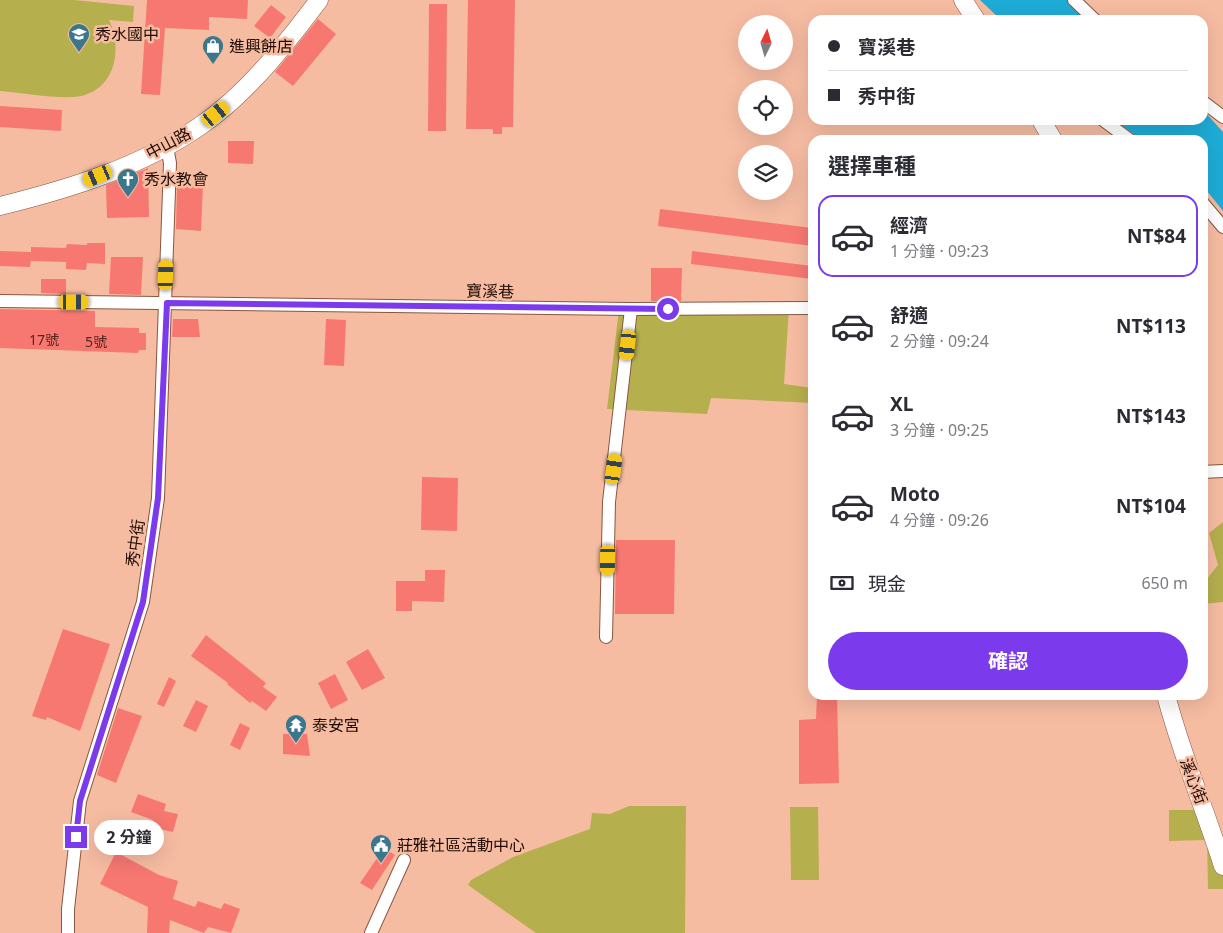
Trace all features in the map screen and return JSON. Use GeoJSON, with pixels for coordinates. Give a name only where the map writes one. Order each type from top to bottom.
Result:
{"type":"FeatureCollection","features":[{"type":"Feature","properties":{"kind":"street","name":"中山路"},"geometry":{"type":"LineString","coordinates":[[0,206],[81,184],[167,147],[201,126],[231,102],[280,49],[319,0]]}},
{"type":"Feature","properties":{"kind":"street"},"geometry":{"type":"LineString","coordinates":[[963,0],[973,15]]}},
{"type":"Feature","properties":{"kind":"street"},"geometry":{"type":"LineString","coordinates":[[1074,0],[1090,15]]}},
{"type":"Feature","properties":{"kind":"street"},"geometry":{"type":"LineString","coordinates":[[1208,106],[1223,117]]}},
{"type":"Feature","properties":{"kind":"street"},"geometry":{"type":"LineString","coordinates":[[1110,125],[1123,135]]}},
{"type":"Feature","properties":{"kind":"street","name":"秀中街"},"geometry":{"type":"LineString","coordinates":[[68,933],[68,909],[80,801],[143,602],[158,498],[167,303],[170,163],[167,147]]}},
{"type":"Feature","properties":{"kind":"street"},"geometry":{"type":"LineString","coordinates":[[1208,209],[1223,227]]}},
{"type":"Feature","properties":{"kind":"street","name":"寶溪巷"},"geometry":{"type":"LineString","coordinates":[[0,301],[631,310],[808,308]]}},
{"type":"Feature","properties":{"kind":"street"},"geometry":{"type":"LineString","coordinates":[[606,637],[609,502],[631,310]]}},
{"type":"Feature","properties":{"kind":"street"},"geometry":{"type":"LineString","coordinates":[[1208,472],[1223,471]]}},
{"type":"Feature","properties":{"kind":"street","name":"溪心街"},"geometry":{"type":"LineString","coordinates":[[1167,700],[1178,740],[1201,798],[1223,866]]}},
{"type":"Feature","properties":{"kind":"street"},"geometry":{"type":"LineString","coordinates":[[371,933],[404,860]]}},
{"type":"Feature","properties":{"kind":"shaded area"},"geometry":{"type":"Polygon","coordinates":[[[0,0],[74,0],[134,6],[133,22],[109,20],[115,45],[112,69],[107,79],[88,94],[65,97],[0,91],[0,0]]]}},
{"type":"Feature","properties":{"kind":"shaded area"},"geometry":{"type":"Polygon","coordinates":[[[619,309],[789,309],[784,384],[808,387],[808,403],[711,398],[707,414],[607,409],[619,309]]]}},
{"type":"Feature","properties":{"kind":"shaded area"},"geometry":{"type":"Polygon","coordinates":[[[1223,522],[1223,602],[1208,604],[1208,578],[1218,565],[1209,533],[1223,522]]]}},
{"type":"Feature","properties":{"kind":"shaded area"},"geometry":{"type":"Polygon","coordinates":[[[629,806],[686,806],[685,933],[536,933],[468,885],[471,880],[513,857],[590,829],[592,813],[610,814],[629,806]]]}},
{"type":"Feature","properties":{"kind":"shaded area"},"geometry":{"type":"Polygon","coordinates":[[[790,807],[818,807],[819,880],[791,880],[790,807]]]}},
{"type":"Feature","properties":{"kind":"shaded area"},"geometry":{"type":"Polygon","coordinates":[[[1169,810],[1202,810],[1223,870],[1223,889],[1208,889],[1207,840],[1169,841],[1169,810]]]}},
{"type":"Feature","properties":{"kind":"water"},"geometry":{"type":"Polygon","coordinates":[[[980,0],[1071,0],[1089,15],[996,15],[980,0]]]}},
{"type":"Feature","properties":{"kind":"water"},"geometry":{"type":"Polygon","coordinates":[[[1208,116],[1223,132],[1223,211],[1208,192],[1208,135],[1135,135],[1121,125],[1208,125],[1208,116]]]}},
{"type":"Feature","properties":{"kind":"building"},"geometry":{"type":"Polygon","coordinates":[[[147,0],[248,0],[247,19],[209,17],[209,30],[165,28],[160,95],[141,94],[147,0]]]}},
{"type":"Feature","properties":{"kind":"building"},"geometry":{"type":"Polygon","coordinates":[[[468,0],[515,0],[513,127],[502,127],[502,134],[493,134],[493,129],[466,129],[468,0]]]}},
{"type":"Feature","properties":{"kind":"building"},"geometry":{"type":"Polygon","coordinates":[[[429,4],[447,4],[446,131],[428,131],[429,4]]]}},
{"type":"Feature","properties":{"kind":"building"},"geometry":{"type":"Polygon","coordinates":[[[271,5],[286,17],[270,38],[254,26],[271,5]]]}},
{"type":"Feature","properties":{"kind":"building"},"geometry":{"type":"Polygon","coordinates":[[[318,19],[336,34],[293,86],[275,72],[318,19]]]}},
{"type":"Feature","properties":{"kind":"building"},"geometry":{"type":"Polygon","coordinates":[[[0,106],[62,110],[61,131],[0,127],[0,106]]]}},
{"type":"Feature","properties":{"kind":"building"},"geometry":{"type":"Polygon","coordinates":[[[228,141],[254,141],[253,164],[228,163],[228,141]]]}},
{"type":"Feature","properties":{"kind":"building","name":"秀水教會"},"geometry":{"type":"Polygon","coordinates":[[[148,168],[149,217],[107,218],[106,185],[148,168]]]}},
{"type":"Feature","properties":{"kind":"building"},"geometry":{"type":"Polygon","coordinates":[[[177,184],[203,186],[201,231],[176,229],[177,184]]]}},
{"type":"Feature","properties":{"kind":"building"},"geometry":{"type":"Polygon","coordinates":[[[660,209],[808,228],[808,245],[658,226],[660,209]]]}},
{"type":"Feature","properties":{"kind":"building"},"geometry":{"type":"Polygon","coordinates":[[[87,243],[105,243],[105,264],[87,263],[86,270],[66,269],[66,262],[31,261],[30,267],[0,266],[0,251],[31,252],[31,247],[66,248],[67,244],[87,245],[87,243]]]}},
{"type":"Feature","properties":{"kind":"building"},"geometry":{"type":"Polygon","coordinates":[[[692,251],[808,266],[808,279],[691,264],[692,251]]]}},
{"type":"Feature","properties":{"kind":"building"},"geometry":{"type":"Polygon","coordinates":[[[111,257],[143,257],[141,295],[109,294],[111,257]]]}},
{"type":"Feature","properties":{"kind":"building"},"geometry":{"type":"Polygon","coordinates":[[[651,268],[682,268],[681,301],[651,301],[651,268]]]}},
{"type":"Feature","properties":{"kind":"building"},"geometry":{"type":"Polygon","coordinates":[[[41,279],[66,279],[66,294],[41,293],[41,279]]]}},
{"type":"Feature","properties":{"kind":"building"},"geometry":{"type":"Polygon","coordinates":[[[0,309],[95,311],[95,327],[139,328],[139,333],[146,333],[146,350],[139,350],[138,353],[0,348],[0,309]]]}},
{"type":"Feature","properties":{"kind":"building"},"geometry":{"type":"Polygon","coordinates":[[[173,319],[198,319],[200,337],[172,337],[173,319]]]}},
{"type":"Feature","properties":{"kind":"building"},"geometry":{"type":"Polygon","coordinates":[[[326,319],[346,320],[344,366],[324,365],[326,319]]]}},
{"type":"Feature","properties":{"kind":"building"},"geometry":{"type":"Polygon","coordinates":[[[422,477],[458,478],[457,531],[421,530],[422,477]]]}},
{"type":"Feature","properties":{"kind":"building"},"geometry":{"type":"Polygon","coordinates":[[[616,540],[675,540],[674,614],[615,614],[616,540]]]}},
{"type":"Feature","properties":{"kind":"building"},"geometry":{"type":"Polygon","coordinates":[[[425,570],[445,570],[444,602],[412,601],[412,611],[396,611],[396,581],[425,581],[425,570]]]}},
{"type":"Feature","properties":{"kind":"building"},"geometry":{"type":"Polygon","coordinates":[[[63,629],[110,644],[80,731],[47,717],[46,720],[32,716],[63,629]]]}},
{"type":"Feature","properties":{"kind":"building"},"geometry":{"type":"Polygon","coordinates":[[[206,635],[266,683],[263,687],[277,697],[266,711],[252,701],[250,703],[228,683],[191,656],[206,635]]]}},
{"type":"Feature","properties":{"kind":"building"},"geometry":{"type":"Polygon","coordinates":[[[368,649],[385,678],[362,690],[346,662],[368,649]]]}},
{"type":"Feature","properties":{"kind":"building"},"geometry":{"type":"Polygon","coordinates":[[[335,674],[348,700],[331,709],[318,683],[335,674]]]}},
{"type":"Feature","properties":{"kind":"building"},"geometry":{"type":"Polygon","coordinates":[[[169,677],[176,681],[164,707],[157,704],[169,677]]]}},
{"type":"Feature","properties":{"kind":"building"},"geometry":{"type":"Polygon","coordinates":[[[196,700],[208,706],[196,732],[183,726],[196,700]]]}},
{"type":"Feature","properties":{"kind":"building"},"geometry":{"type":"Polygon","coordinates":[[[817,700],[837,700],[839,783],[799,784],[799,720],[816,719],[817,700]]]}},
{"type":"Feature","properties":{"kind":"building"},"geometry":{"type":"Polygon","coordinates":[[[118,708],[142,716],[116,783],[97,775],[118,708]]]}},
{"type":"Feature","properties":{"kind":"building"},"geometry":{"type":"Polygon","coordinates":[[[240,723],[250,728],[240,750],[230,745],[240,723]]]}},
{"type":"Feature","properties":{"kind":"building","name":"泰安宮"},"geometry":{"type":"Polygon","coordinates":[[[283,734],[307,734],[310,756],[283,754],[283,734]]]}},
{"type":"Feature","properties":{"kind":"building"},"geometry":{"type":"Polygon","coordinates":[[[138,794],[166,804],[164,811],[178,814],[173,832],[150,827],[153,820],[131,812],[138,794]]]}},
{"type":"Feature","properties":{"kind":"building","name":"莊雅社區活動中心"},"geometry":{"type":"Polygon","coordinates":[[[384,848],[395,855],[372,890],[360,883],[384,848]]]}},
{"type":"Feature","properties":{"kind":"building"},"geometry":{"type":"Polygon","coordinates":[[[116,852],[159,875],[178,881],[173,899],[195,907],[198,901],[221,909],[224,903],[240,909],[231,933],[208,927],[204,933],[170,920],[169,933],[147,933],[148,907],[100,884],[116,852]]]}},
{"type":"Feature","properties":{"kind":"place","name":"秀水國中"},"geometry":{"type":"Point","coordinates":[79,53]}},
{"type":"Feature","properties":{"kind":"place","name":"進興餅店"},"geometry":{"type":"Point","coordinates":[213,65]}},
{"type":"Feature","properties":{"kind":"place","name":"秀水教會"},"geometry":{"type":"Point","coordinates":[128,198]}},
{"type":"Feature","properties":{"kind":"place","name":"泰安宮"},"geometry":{"type":"Point","coordinates":[296,744]}},
{"type":"Feature","properties":{"kind":"place","name":"莊雅社區活動中心"},"geometry":{"type":"Point","coordinates":[381,864]}},
{"type":"Feature","properties":{"kind":"route"},"geometry":{"type":"LineString","coordinates":[[76,837],[80,801],[136,630],[143,602],[158,498],[167,303],[668,309]]}}]}
